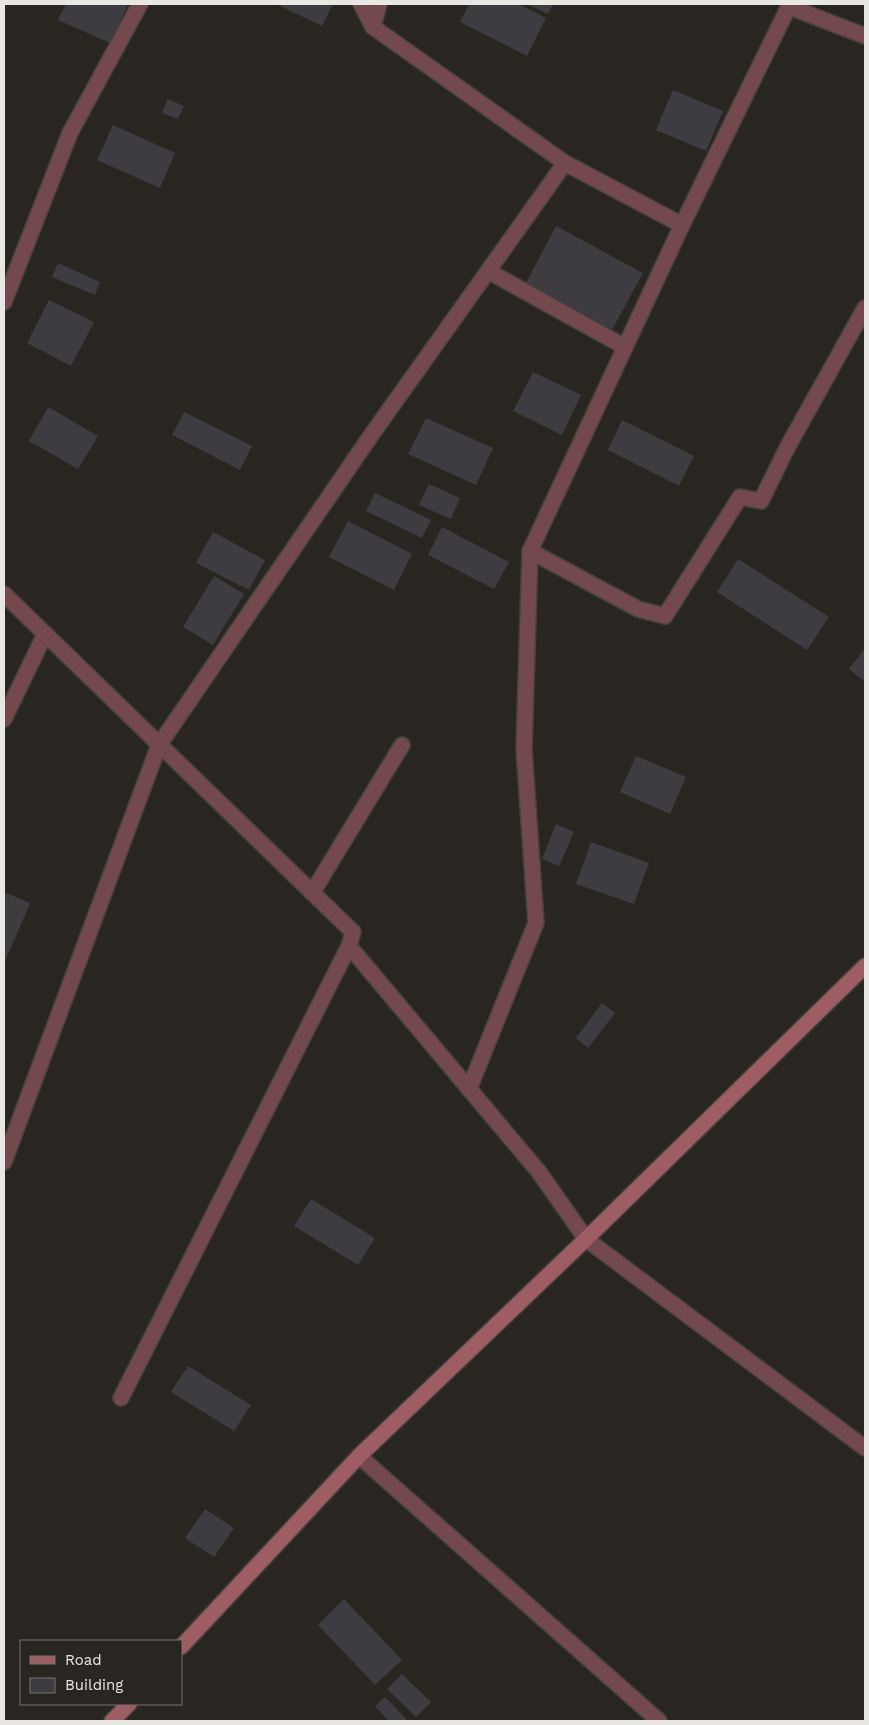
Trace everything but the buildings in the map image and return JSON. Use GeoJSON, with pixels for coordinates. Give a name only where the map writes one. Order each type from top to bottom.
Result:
{"type":"FeatureCollection","features":[{"type":"Feature","properties":{"kind":"street"},"geometry":{"type":"LineString","coordinates":[[4,302],[70,133],[140,4]]}},
{"type":"Feature","properties":{"kind":"street"},"geometry":{"type":"LineString","coordinates":[[361,4],[373,27],[565,163],[682,225]]}},
{"type":"Feature","properties":{"kind":"street"},"geometry":{"type":"LineString","coordinates":[[373,27],[379,4]]}},
{"type":"Feature","properties":{"kind":"street"},"geometry":{"type":"LineString","coordinates":[[469,1089],[536,923],[524,749],[530,551],[682,225],[790,6],[865,36]]}},
{"type":"Feature","properties":{"kind":"street"},"geometry":{"type":"LineString","coordinates":[[4,1162],[159,745],[372,434],[565,163]]}},
{"type":"Feature","properties":{"kind":"street"},"geometry":{"type":"LineString","coordinates":[[488,271],[625,347]]}},
{"type":"Feature","properties":{"kind":"street"},"geometry":{"type":"LineString","coordinates":[[530,551],[638,609],[665,616],[740,498],[762,501],[787,448],[865,308]]}},
{"type":"Feature","properties":{"kind":"street"},"geometry":{"type":"LineString","coordinates":[[4,594],[353,932],[349,946],[121,1398]]}},
{"type":"Feature","properties":{"kind":"street"},"geometry":{"type":"LineString","coordinates":[[4,719],[45,634]]}},
{"type":"Feature","properties":{"kind":"street"},"geometry":{"type":"LineString","coordinates":[[312,893],[402,745]]}},
{"type":"Feature","properties":{"kind":"street"},"geometry":{"type":"LineString","coordinates":[[349,946],[539,1172],[586,1239],[865,1448]]}},
{"type":"Feature","properties":{"kind":"street"},"geometry":{"type":"LineString","coordinates":[[182,1646],[359,1456],[586,1239],[865,966]]}},
{"type":"Feature","properties":{"kind":"street"},"geometry":{"type":"LineString","coordinates":[[359,1456],[659,1721]]}},
{"type":"Feature","properties":{"kind":"street"},"geometry":{"type":"LineString","coordinates":[[112,1721],[127,1705]]}}]}
